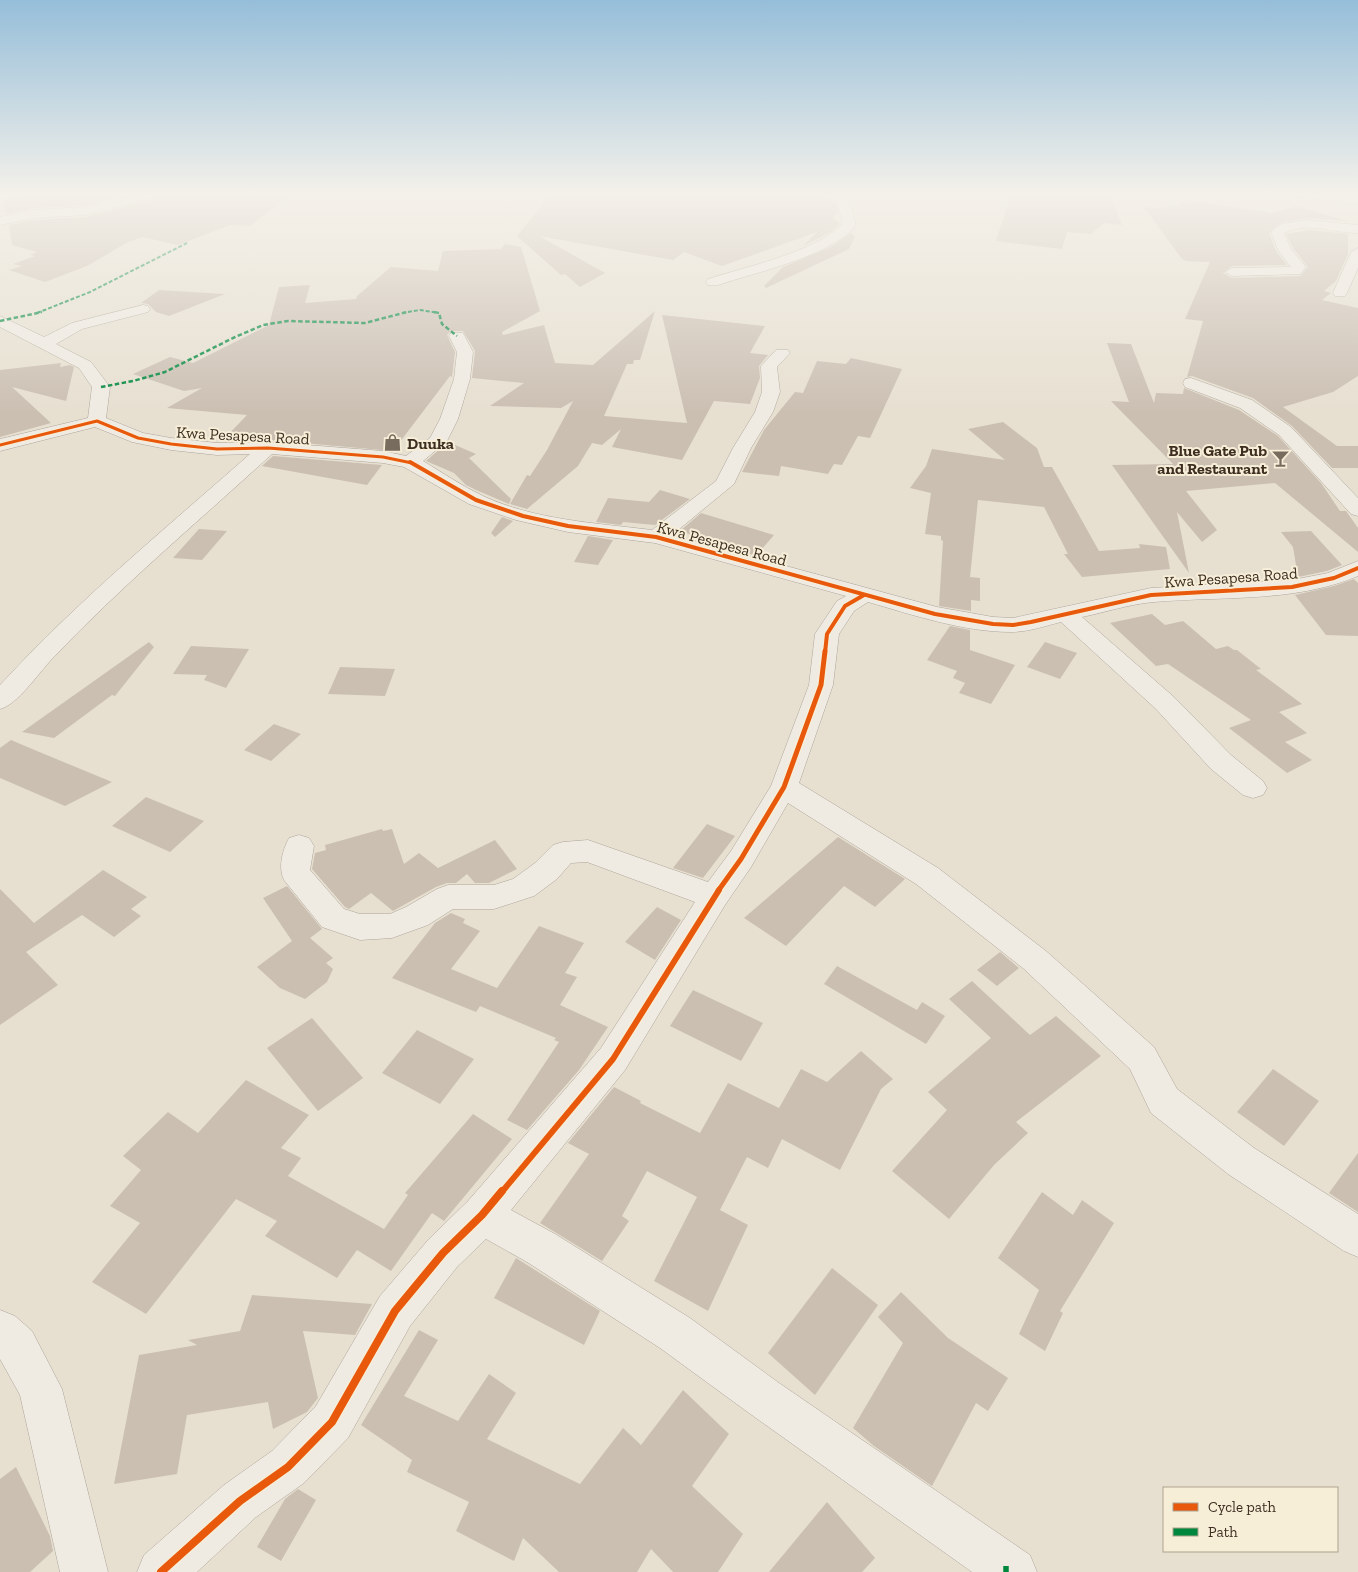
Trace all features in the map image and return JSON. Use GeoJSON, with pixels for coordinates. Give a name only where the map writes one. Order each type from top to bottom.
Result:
{"type":"FeatureCollection","features":[{"type":"Feature","properties":{"kind":"street"},"geometry":{"type":"LineString","coordinates":[[713,282],[759,266]]}},
{"type":"Feature","properties":{"kind":"street"},"geometry":{"type":"LineString","coordinates":[[1232,272],[1295,271],[1299,266]]}},
{"type":"Feature","properties":{"kind":"street"},"geometry":{"type":"LineString","coordinates":[[1340,293],[1352,266]]}},
{"type":"Feature","properties":{"kind":"street"},"geometry":{"type":"LineString","coordinates":[[43,344],[88,322],[143,309]]}},
{"type":"Feature","properties":{"kind":"street"},"geometry":{"type":"LineString","coordinates":[[0,321],[85,365],[101,387],[97,421],[0,444]]}},
{"type":"Feature","properties":{"kind":"street"},"geometry":{"type":"LineString","coordinates":[[410,462],[438,441],[449,418],[462,379],[466,352],[458,336]]}},
{"type":"Feature","properties":{"kind":"street"},"geometry":{"type":"LineString","coordinates":[[656,537],[724,484],[742,448],[764,412],[771,392],[769,366],[782,353]]}},
{"type":"Feature","properties":{"kind":"street"},"geometry":{"type":"LineString","coordinates":[[1191,383],[1246,404],[1278,426],[1358,510]]}},
{"type":"Feature","properties":{"kind":"street","name":"Kwa Pesapesa Road"},"geometry":{"type":"LineString","coordinates":[[97,421],[138,438],[171,444],[218,449],[268,448],[383,457],[410,462],[476,500],[523,516],[568,526],[656,537],[935,614],[993,624],[1013,625],[1151,595],[1226,589],[1292,587],[1334,578],[1358,568]]}},
{"type":"Feature","properties":{"kind":"street"},"geometry":{"type":"LineString","coordinates":[[0,701],[29,666],[92,604],[268,448]]}},
{"type":"Feature","properties":{"kind":"street"},"geometry":{"type":"LineString","coordinates":[[161,1572],[240,1501],[288,1467],[332,1422],[395,1311],[443,1253],[482,1215],[612,1059],[714,896],[741,859],[784,787],[821,685],[827,634],[845,606],[864,595]]}},
{"type":"Feature","properties":{"kind":"street"},"geometry":{"type":"LineString","coordinates":[[1065,614],[1165,703],[1221,762],[1253,788]]}},
{"type":"Feature","properties":{"kind":"street"},"geometry":{"type":"LineString","coordinates":[[784,787],[849,830],[927,876],[1027,954],[1142,1058],[1164,1101],[1241,1161],[1358,1237]]}},
{"type":"Feature","properties":{"kind":"street"},"geometry":{"type":"LineString","coordinates":[[299,846],[295,872],[333,918],[360,927],[392,926],[417,916],[448,897],[494,897],[523,888],[546,871],[563,853],[588,851],[714,896]]}},
{"type":"Feature","properties":{"kind":"street"},"geometry":{"type":"LineString","coordinates":[[482,1215],[541,1248],[675,1333],[764,1398],[1013,1572]]}},
{"type":"Feature","properties":{"kind":"street"},"geometry":{"type":"LineString","coordinates":[[0,1331],[17,1346],[40,1389],[84,1572]]}},
{"type":"Feature","properties":{"kind":"building"},"geometry":{"type":"Polygon","coordinates":[[[21,266],[86,266],[45,282],[9,270],[21,266]]]}},
{"type":"Feature","properties":{"kind":"building"},"geometry":{"type":"Polygon","coordinates":[[[439,266],[527,266],[540,311],[502,332],[503,335],[544,325],[555,363],[593,365],[655,311],[640,360],[634,360],[633,364],[627,364],[604,416],[687,423],[662,315],[765,326],[750,353],[768,355],[759,366],[760,378],[750,404],[714,401],[682,460],[612,447],[621,429],[602,445],[592,443],[578,466],[527,509],[510,504],[527,475],[530,476],[547,450],[573,401],[561,408],[490,406],[524,383],[472,378],[475,351],[463,331],[451,331],[447,335],[455,352],[452,377],[450,376],[393,451],[269,440],[222,441],[247,415],[167,408],[202,388],[184,391],[133,374],[170,357],[193,363],[269,325],[279,287],[310,285],[305,303],[356,299],[357,296],[391,267],[438,271],[439,266]]]}},
{"type":"Feature","properties":{"kind":"building"},"geometry":{"type":"Polygon","coordinates":[[[551,266],[593,266],[605,273],[580,287],[565,274],[561,275],[551,266]]]}},
{"type":"Feature","properties":{"kind":"building"},"geometry":{"type":"Polygon","coordinates":[[[812,266],[766,288],[764,286],[783,267],[812,266]]]}},
{"type":"Feature","properties":{"kind":"building"},"geometry":{"type":"Polygon","coordinates":[[[1208,266],[1232,266],[1223,273],[1232,278],[1300,276],[1307,266],[1343,266],[1336,281],[1324,291],[1331,293],[1322,300],[1358,308],[1358,376],[1333,392],[1283,407],[1337,446],[1358,446],[1358,468],[1332,468],[1292,426],[1253,398],[1192,376],[1187,377],[1203,321],[1185,319],[1208,266]]]}},
{"type":"Feature","properties":{"kind":"building"},"geometry":{"type":"Polygon","coordinates":[[[159,290],[225,294],[169,316],[156,312],[148,304],[141,303],[159,290]]]}},
{"type":"Feature","properties":{"kind":"building"},"geometry":{"type":"Polygon","coordinates":[[[1107,343],[1131,344],[1154,403],[1156,393],[1183,394],[1184,388],[1239,410],[1278,436],[1321,483],[1340,511],[1346,511],[1358,528],[1358,552],[1275,483],[1186,491],[1217,530],[1202,542],[1177,512],[1189,573],[1112,465],[1173,464],[1111,401],[1129,402],[1107,343]]]}},
{"type":"Feature","properties":{"kind":"building"},"geometry":{"type":"Polygon","coordinates":[[[851,358],[902,369],[870,438],[858,436],[842,465],[834,464],[828,474],[781,466],[779,476],[742,472],[764,430],[795,392],[803,393],[817,361],[846,364],[851,358]]]}},
{"type":"Feature","properties":{"kind":"building"},"geometry":{"type":"Polygon","coordinates":[[[61,363],[60,367],[70,365],[74,367],[66,401],[12,387],[51,423],[0,437],[0,370],[61,363]]]}},
{"type":"Feature","properties":{"kind":"building"},"geometry":{"type":"Polygon","coordinates":[[[1003,422],[1037,448],[1044,467],[1052,467],[1099,551],[1140,548],[1139,544],[1166,547],[1170,569],[1082,577],[1064,554],[1068,554],[1044,507],[978,500],[970,577],[980,578],[980,601],[971,600],[971,611],[939,606],[943,541],[941,536],[925,534],[931,493],[910,488],[926,466],[932,449],[1005,460],[968,429],[1003,422]]]}},
{"type":"Feature","properties":{"kind":"building"},"geometry":{"type":"Polygon","coordinates":[[[448,442],[476,454],[469,458],[511,499],[509,504],[466,485],[454,473],[426,461],[448,442]]]}},
{"type":"Feature","properties":{"kind":"building"},"geometry":{"type":"Polygon","coordinates":[[[273,456],[382,465],[367,485],[262,466],[273,456]]]}},
{"type":"Feature","properties":{"kind":"building"},"geometry":{"type":"Polygon","coordinates":[[[660,490],[690,499],[655,525],[623,522],[621,525],[596,522],[608,498],[649,502],[660,490]]]}},
{"type":"Feature","properties":{"kind":"building"},"geometry":{"type":"Polygon","coordinates":[[[701,513],[774,535],[756,556],[680,531],[701,513]]]}},
{"type":"Feature","properties":{"kind":"building"},"geometry":{"type":"Polygon","coordinates":[[[502,517],[513,521],[495,537],[491,533],[502,517]]]}},
{"type":"Feature","properties":{"kind":"building"},"geometry":{"type":"Polygon","coordinates":[[[199,529],[227,531],[202,560],[173,558],[199,529]]]}},
{"type":"Feature","properties":{"kind":"building"},"geometry":{"type":"Polygon","coordinates":[[[1311,531],[1342,565],[1327,571],[1298,577],[1293,547],[1281,532],[1311,531]]]}},
{"type":"Feature","properties":{"kind":"building"},"geometry":{"type":"Polygon","coordinates":[[[588,536],[613,540],[598,565],[574,562],[588,536]]]}},
{"type":"Feature","properties":{"kind":"building"},"geometry":{"type":"Polygon","coordinates":[[[1354,579],[1358,583],[1358,636],[1326,635],[1295,595],[1334,586],[1354,579]]]}},
{"type":"Feature","properties":{"kind":"building"},"geometry":{"type":"Polygon","coordinates":[[[1152,614],[1165,625],[1183,621],[1216,649],[1228,646],[1237,650],[1261,669],[1256,670],[1302,704],[1279,712],[1307,733],[1285,742],[1312,760],[1287,773],[1229,728],[1251,720],[1168,664],[1156,666],[1110,623],[1152,614]]]}},
{"type":"Feature","properties":{"kind":"building"},"geometry":{"type":"Polygon","coordinates":[[[950,626],[970,630],[970,650],[1015,665],[991,704],[959,693],[965,683],[953,678],[957,671],[927,660],[950,626]]]}},
{"type":"Feature","properties":{"kind":"building"},"geometry":{"type":"Polygon","coordinates":[[[149,642],[154,647],[115,696],[112,695],[54,738],[22,732],[149,642]]]}},
{"type":"Feature","properties":{"kind":"building"},"geometry":{"type":"Polygon","coordinates":[[[1045,642],[1077,653],[1060,679],[1027,667],[1045,642]]]}},
{"type":"Feature","properties":{"kind":"building"},"geometry":{"type":"Polygon","coordinates":[[[191,646],[249,649],[226,688],[204,680],[207,675],[173,674],[191,646]]]}},
{"type":"Feature","properties":{"kind":"building"},"geometry":{"type":"Polygon","coordinates":[[[340,667],[395,669],[385,696],[328,694],[340,667]]]}},
{"type":"Feature","properties":{"kind":"building"},"geometry":{"type":"Polygon","coordinates":[[[274,724],[301,734],[271,761],[244,750],[274,724]]]}},
{"type":"Feature","properties":{"kind":"building"},"geometry":{"type":"Polygon","coordinates":[[[11,740],[112,782],[65,806],[0,778],[0,748],[11,740]]]}},
{"type":"Feature","properties":{"kind":"building"},"geometry":{"type":"Polygon","coordinates":[[[146,797],[204,821],[170,852],[112,826],[146,797]]]}},
{"type":"Feature","properties":{"kind":"building"},"geometry":{"type":"Polygon","coordinates":[[[707,824],[735,836],[703,878],[673,868],[707,824]]]}},
{"type":"Feature","properties":{"kind":"building"},"geometry":{"type":"Polygon","coordinates":[[[382,829],[383,831],[392,829],[404,864],[419,853],[438,868],[495,840],[517,869],[489,883],[475,883],[467,874],[456,883],[447,883],[436,887],[393,911],[371,893],[349,909],[345,907],[312,869],[315,853],[326,850],[325,845],[382,829]]]}},
{"type":"Feature","properties":{"kind":"building"},"geometry":{"type":"Polygon","coordinates":[[[838,837],[905,879],[875,907],[844,886],[786,946],[744,918],[838,837]]]}},
{"type":"Feature","properties":{"kind":"building"},"geometry":{"type":"Polygon","coordinates":[[[103,870],[147,897],[131,909],[141,916],[114,937],[82,915],[26,952],[58,985],[0,1025],[0,889],[34,923],[103,870]]]}},
{"type":"Feature","properties":{"kind":"building"},"geometry":{"type":"Polygon","coordinates":[[[287,886],[322,929],[310,938],[333,958],[326,963],[333,969],[327,982],[305,999],[280,988],[257,967],[292,941],[263,898],[287,886]]]}},
{"type":"Feature","properties":{"kind":"building"},"geometry":{"type":"Polygon","coordinates":[[[657,907],[681,920],[655,960],[625,942],[657,907]]]}},
{"type":"Feature","properties":{"kind":"building"},"geometry":{"type":"Polygon","coordinates":[[[451,913],[465,919],[463,923],[480,931],[451,969],[497,988],[539,926],[584,943],[565,973],[577,977],[560,1005],[608,1027],[579,1070],[527,1130],[507,1120],[559,1042],[554,1040],[556,1038],[480,1006],[476,1012],[392,978],[435,923],[451,913]]]}},
{"type":"Feature","properties":{"kind":"building"},"geometry":{"type":"Polygon","coordinates":[[[1000,952],[1019,968],[997,986],[977,970],[1000,952]]]}},
{"type":"Feature","properties":{"kind":"building"},"geometry":{"type":"Polygon","coordinates":[[[837,966],[917,1010],[922,1002],[945,1016],[926,1044],[824,984],[837,966]]]}},
{"type":"Feature","properties":{"kind":"building"},"geometry":{"type":"Polygon","coordinates":[[[972,981],[1030,1035],[1056,1016],[1101,1056],[1016,1122],[1028,1133],[994,1165],[949,1219],[892,1171],[947,1110],[928,1092],[991,1038],[949,999],[972,981]]]}},
{"type":"Feature","properties":{"kind":"building"},"geometry":{"type":"Polygon","coordinates":[[[693,990],[763,1023],[741,1061],[670,1026],[693,990]]]}},
{"type":"Feature","properties":{"kind":"building"},"geometry":{"type":"Polygon","coordinates":[[[312,1018],[363,1078],[318,1111],[267,1048],[312,1018]]]}},
{"type":"Feature","properties":{"kind":"building"},"geometry":{"type":"Polygon","coordinates":[[[417,1030],[474,1059],[440,1104],[382,1073],[417,1030]]]}},
{"type":"Feature","properties":{"kind":"building"},"geometry":{"type":"Polygon","coordinates":[[[861,1051],[893,1079],[881,1089],[840,1170],[782,1139],[768,1168],[747,1157],[720,1210],[748,1225],[708,1311],[654,1281],[697,1197],[647,1171],[622,1216],[629,1221],[602,1261],[540,1223],[589,1154],[568,1143],[614,1087],[641,1101],[640,1103],[700,1133],[728,1083],[779,1108],[801,1069],[827,1082],[861,1051]]]}},
{"type":"Feature","properties":{"kind":"building"},"geometry":{"type":"Polygon","coordinates":[[[1273,1069],[1319,1101],[1284,1146],[1237,1112],[1273,1069]]]}},
{"type":"Feature","properties":{"kind":"building"},"geometry":{"type":"Polygon","coordinates":[[[246,1080],[309,1115],[281,1148],[301,1158],[288,1176],[384,1229],[408,1195],[405,1193],[473,1114],[512,1139],[444,1221],[432,1213],[391,1271],[357,1250],[337,1278],[265,1236],[277,1221],[236,1199],[146,1314],[92,1282],[140,1223],[110,1206],[141,1170],[123,1156],[168,1112],[198,1133],[246,1080]]]}},
{"type":"Feature","properties":{"kind":"building"},"geometry":{"type":"Polygon","coordinates":[[[1358,1153],[1358,1212],[1329,1193],[1358,1153]]]}},
{"type":"Feature","properties":{"kind":"building"},"geometry":{"type":"Polygon","coordinates":[[[1042,1192],[1073,1215],[1082,1200],[1114,1223],[1060,1311],[1063,1313],[1045,1351],[1019,1334],[1039,1290],[998,1258],[1042,1192]]]}},
{"type":"Feature","properties":{"kind":"building"},"geometry":{"type":"Polygon","coordinates":[[[516,1258],[600,1311],[584,1345],[494,1298],[516,1258]]]}},
{"type":"Feature","properties":{"kind":"building"},"geometry":{"type":"Polygon","coordinates":[[[832,1268],[878,1305],[815,1395],[768,1353],[832,1268]]]}},
{"type":"Feature","properties":{"kind":"building"},"geometry":{"type":"Polygon","coordinates":[[[901,1292],[948,1338],[1008,1378],[988,1411],[976,1403],[932,1486],[874,1446],[853,1428],[903,1343],[878,1317],[901,1292]]]}},
{"type":"Feature","properties":{"kind":"building"},"geometry":{"type":"Polygon","coordinates":[[[252,1295],[372,1304],[355,1335],[303,1331],[318,1398],[307,1412],[273,1429],[268,1402],[187,1415],[177,1474],[114,1484],[139,1355],[197,1345],[188,1340],[240,1331],[252,1295]]]}},
{"type":"Feature","properties":{"kind":"building"},"geometry":{"type":"Polygon","coordinates":[[[419,1330],[438,1340],[404,1396],[458,1421],[489,1374],[516,1393],[487,1439],[580,1484],[623,1428],[641,1445],[683,1390],[729,1434],[692,1486],[743,1534],[718,1572],[673,1572],[651,1549],[637,1572],[559,1572],[523,1538],[514,1561],[456,1531],[469,1502],[407,1472],[412,1460],[361,1425],[419,1330]]]}},
{"type":"Feature","properties":{"kind":"building"},"geometry":{"type":"Polygon","coordinates":[[[16,1467],[50,1536],[53,1551],[30,1572],[0,1572],[0,1479],[16,1467]]]}},
{"type":"Feature","properties":{"kind":"building"},"geometry":{"type":"Polygon","coordinates":[[[298,1489],[316,1500],[281,1561],[257,1547],[285,1499],[298,1489]]]}},
{"type":"Feature","properties":{"kind":"building"},"geometry":{"type":"Polygon","coordinates":[[[827,1502],[875,1558],[862,1572],[769,1572],[827,1502]]]}},
{"type":"Feature","properties":{"kind":"marked path"},"geometry":{"type":"LineString","coordinates":[[0,321],[56,307],[141,266]]}},
{"type":"Feature","properties":{"kind":"marked path"},"geometry":{"type":"LineString","coordinates":[[101,387],[165,372],[223,342],[263,325],[275,322],[365,323],[410,311],[429,310],[439,313],[442,324],[457,336]]}},
{"type":"Feature","properties":{"kind":"marked path"},"geometry":{"type":"LineString","coordinates":[[1006,1566],[1006,1572]]}},
{"type":"Feature","properties":{"kind":"cycle path"},"geometry":{"type":"LineString","coordinates":[[0,445],[97,421],[138,438],[171,444],[217,449],[268,448],[383,457],[410,462],[476,500],[523,516],[568,526],[656,537],[935,614],[993,624],[1013,625],[1031,622],[1151,595],[1292,587],[1334,578],[1358,568]]}},
{"type":"Feature","properties":{"kind":"cycle path"},"geometry":{"type":"LineString","coordinates":[[161,1572],[240,1501],[288,1467],[332,1422],[395,1311],[443,1253],[482,1215],[613,1059],[714,897],[741,859],[784,787],[821,685],[827,634],[845,606],[864,595]]}},
{"type":"Feature","properties":{"kind":"place","name":"Duuka"},"geometry":{"type":"Point","coordinates":[393,443]}},
{"type":"Feature","properties":{"kind":"place","name":"Blue Gate Pub and Restaurant"},"geometry":{"type":"Point","coordinates":[1281,459]}}]}
